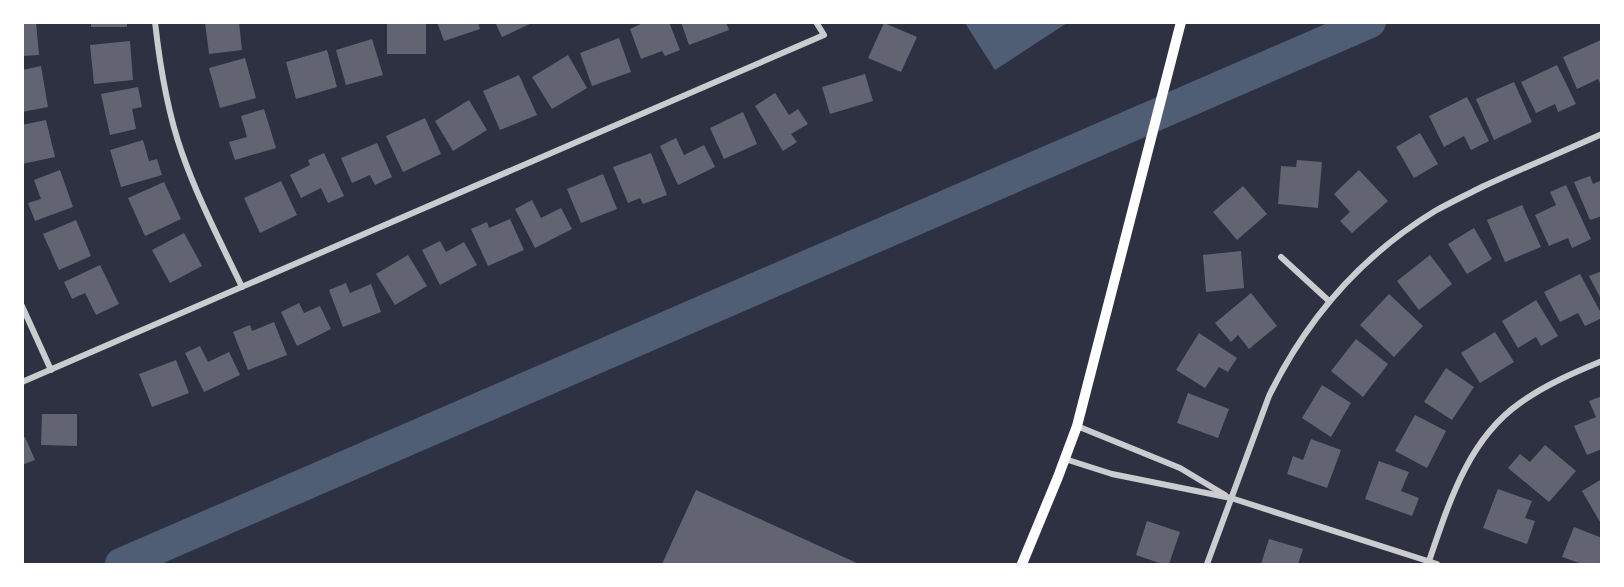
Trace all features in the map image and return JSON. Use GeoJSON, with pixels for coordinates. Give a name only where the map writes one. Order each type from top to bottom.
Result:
{"type":"FeatureCollection","features":[{"type":"Feature","properties":{"kind":"main road"},"geometry":{"type":"LineString","coordinates":[[1022,564],[1077,426],[1181,22]]}},
{"type":"Feature","properties":{"kind":"street"},"geometry":{"type":"LineString","coordinates":[[155,22],[160,66],[169,110],[182,152],[196,189],[242,287]]}},
{"type":"Feature","properties":{"kind":"street"},"geometry":{"type":"LineString","coordinates":[[22,382],[824,35],[816,22]]}},
{"type":"Feature","properties":{"kind":"street"},"geometry":{"type":"LineString","coordinates":[[1207,564],[1269,396],[1281,371],[1309,326],[1344,284],[1381,250],[1435,211],[1602,134]]}},
{"type":"Feature","properties":{"kind":"street"},"geometry":{"type":"LineString","coordinates":[[1281,257],[1329,301]]}},
{"type":"Feature","properties":{"kind":"street"},"geometry":{"type":"LineString","coordinates":[[22,306],[51,370]]}},
{"type":"Feature","properties":{"kind":"street"},"geometry":{"type":"LineString","coordinates":[[1428,563],[1464,470],[1496,424],[1517,404],[1545,386],[1602,361]]}},
{"type":"Feature","properties":{"kind":"street"},"geometry":{"type":"LineString","coordinates":[[1077,426],[1180,468],[1231,498]]}},
{"type":"Feature","properties":{"kind":"street"},"geometry":{"type":"LineString","coordinates":[[1065,459],[1112,474],[1231,498],[1437,564]]}},
{"type":"Feature","properties":{"kind":"water"},"geometry":{"type":"Polygon","coordinates":[[[965,23],[1067,23],[995,70],[965,23]]]}},
{"type":"Feature","properties":{"kind":"building"},"geometry":{"type":"Polygon","coordinates":[[[22,22],[36,22],[39,55],[22,56],[22,22]]]}},
{"type":"Feature","properties":{"kind":"building"},"geometry":{"type":"Polygon","coordinates":[[[91,22],[127,22],[127,27],[91,27],[91,22]]]}},
{"type":"Feature","properties":{"kind":"building"},"geometry":{"type":"Polygon","coordinates":[[[205,22],[239,22],[242,50],[209,54],[205,22]]]}},
{"type":"Feature","properties":{"kind":"building"},"geometry":{"type":"Polygon","coordinates":[[[387,22],[426,22],[426,54],[387,54],[387,22]]]}},
{"type":"Feature","properties":{"kind":"building"},"geometry":{"type":"Polygon","coordinates":[[[437,22],[478,22],[480,29],[444,41],[437,22]]]}},
{"type":"Feature","properties":{"kind":"building"},"geometry":{"type":"Polygon","coordinates":[[[495,22],[534,22],[502,37],[495,22]]]}},
{"type":"Feature","properties":{"kind":"building"},"geometry":{"type":"Polygon","coordinates":[[[645,22],[669,22],[680,50],[665,56],[662,51],[641,59],[630,29],[645,22]]]}},
{"type":"Feature","properties":{"kind":"building"},"geometry":{"type":"Polygon","coordinates":[[[681,22],[726,22],[729,30],[689,45],[681,22]]]}},
{"type":"Feature","properties":{"kind":"building"},"geometry":{"type":"Polygon","coordinates":[[[884,23],[917,37],[901,72],[868,58],[884,23]]]}},
{"type":"Feature","properties":{"kind":"building"},"geometry":{"type":"Polygon","coordinates":[[[619,38],[631,72],[592,86],[580,53],[619,38]]]}},
{"type":"Feature","properties":{"kind":"building"},"geometry":{"type":"Polygon","coordinates":[[[372,39],[383,75],[346,85],[336,50],[372,39]]]}},
{"type":"Feature","properties":{"kind":"building"},"geometry":{"type":"Polygon","coordinates":[[[1601,40],[1602,87],[1598,79],[1577,89],[1563,57],[1601,40]]]}},
{"type":"Feature","properties":{"kind":"building"},"geometry":{"type":"Polygon","coordinates":[[[130,41],[133,80],[94,84],[90,45],[130,41]]]}},
{"type":"Feature","properties":{"kind":"building"},"geometry":{"type":"Polygon","coordinates":[[[327,50],[337,87],[296,99],[286,62],[327,50]]]}},
{"type":"Feature","properties":{"kind":"building"},"geometry":{"type":"Polygon","coordinates":[[[568,55],[587,88],[552,109],[532,77],[568,55]]]}},
{"type":"Feature","properties":{"kind":"building"},"geometry":{"type":"Polygon","coordinates":[[[245,58],[256,98],[220,108],[209,68],[245,58]]]}},
{"type":"Feature","properties":{"kind":"building"},"geometry":{"type":"Polygon","coordinates":[[[1557,65],[1576,104],[1558,112],[1555,104],[1536,113],[1521,82],[1557,65]]]}},
{"type":"Feature","properties":{"kind":"building"},"geometry":{"type":"Polygon","coordinates":[[[41,66],[48,107],[22,112],[22,70],[41,66]]]}},
{"type":"Feature","properties":{"kind":"building"},"geometry":{"type":"Polygon","coordinates":[[[865,74],[873,101],[830,114],[822,87],[865,74]]]}},
{"type":"Feature","properties":{"kind":"building"},"geometry":{"type":"Polygon","coordinates":[[[519,75],[537,115],[500,130],[483,91],[519,75]]]}},
{"type":"Feature","properties":{"kind":"building"},"geometry":{"type":"Polygon","coordinates":[[[1514,82],[1532,122],[1494,140],[1476,99],[1514,82]]]}},
{"type":"Feature","properties":{"kind":"building"},"geometry":{"type":"Polygon","coordinates":[[[138,87],[142,107],[132,109],[136,129],[110,135],[101,94],[138,87]]]}},
{"type":"Feature","properties":{"kind":"building"},"geometry":{"type":"Polygon","coordinates":[[[775,93],[789,115],[798,109],[808,124],[791,134],[797,142],[783,151],[755,106],[775,93]]]}},
{"type":"Feature","properties":{"kind":"building"},"geometry":{"type":"Polygon","coordinates":[[[1467,97],[1489,141],[1471,150],[1464,136],[1444,147],[1429,116],[1467,97]]]}},
{"type":"Feature","properties":{"kind":"building"},"geometry":{"type":"Polygon","coordinates":[[[469,100],[487,130],[453,151],[435,121],[469,100]]]}},
{"type":"Feature","properties":{"kind":"building"},"geometry":{"type":"Polygon","coordinates":[[[264,109],[276,148],[235,160],[229,142],[247,137],[241,116],[264,109]]]}},
{"type":"Feature","properties":{"kind":"building"},"geometry":{"type":"Polygon","coordinates":[[[743,112],[757,144],[724,159],[710,128],[743,112]]]}},
{"type":"Feature","properties":{"kind":"building"},"geometry":{"type":"Polygon","coordinates":[[[425,118],[441,154],[403,172],[386,136],[425,118]]]}},
{"type":"Feature","properties":{"kind":"building"},"geometry":{"type":"Polygon","coordinates":[[[46,120],[55,157],[22,164],[22,125],[46,120]]]}},
{"type":"Feature","properties":{"kind":"building"},"geometry":{"type":"Polygon","coordinates":[[[1420,133],[1438,164],[1414,178],[1396,147],[1420,133]]]}},
{"type":"Feature","properties":{"kind":"building"},"geometry":{"type":"Polygon","coordinates":[[[676,138],[684,155],[704,145],[715,167],[678,185],[660,146],[676,138]]]}},
{"type":"Feature","properties":{"kind":"building"},"geometry":{"type":"Polygon","coordinates":[[[143,140],[149,161],[157,159],[162,175],[121,187],[110,150],[143,140]]]}},
{"type":"Feature","properties":{"kind":"building"},"geometry":{"type":"Polygon","coordinates":[[[377,143],[392,177],[375,185],[370,175],[352,183],[341,158],[377,143]]]}},
{"type":"Feature","properties":{"kind":"building"},"geometry":{"type":"Polygon","coordinates":[[[324,153],[344,196],[328,203],[321,188],[301,198],[290,175],[310,165],[308,160],[324,153]]]}},
{"type":"Feature","properties":{"kind":"building"},"geometry":{"type":"Polygon","coordinates":[[[651,153],[667,195],[643,204],[640,198],[628,203],[613,167],[651,153]]]}},
{"type":"Feature","properties":{"kind":"building"},"geometry":{"type":"Polygon","coordinates":[[[1297,160],[1322,162],[1318,208],[1278,204],[1281,166],[1296,167],[1297,160]]]}},
{"type":"Feature","properties":{"kind":"building"},"geometry":{"type":"Polygon","coordinates":[[[60,170],[73,207],[35,221],[28,203],[41,199],[34,180],[60,170]]]}},
{"type":"Feature","properties":{"kind":"building"},"geometry":{"type":"Polygon","coordinates":[[[1359,170],[1388,201],[1352,233],[1340,221],[1350,212],[1334,194],[1359,170]]]}},
{"type":"Feature","properties":{"kind":"building"},"geometry":{"type":"Polygon","coordinates":[[[603,174],[617,209],[581,223],[567,189],[603,174]]]}},
{"type":"Feature","properties":{"kind":"building"},"geometry":{"type":"Polygon","coordinates":[[[1590,176],[1593,184],[1602,180],[1602,216],[1590,220],[1574,182],[1590,176]]]}},
{"type":"Feature","properties":{"kind":"building"},"geometry":{"type":"Polygon","coordinates":[[[281,181],[297,215],[260,233],[244,198],[281,181]]]}},
{"type":"Feature","properties":{"kind":"building"},"geometry":{"type":"Polygon","coordinates":[[[164,182],[181,219],[145,236],[128,198],[164,182]]]}},
{"type":"Feature","properties":{"kind":"building"},"geometry":{"type":"Polygon","coordinates":[[[1566,185],[1591,239],[1572,248],[1568,238],[1549,246],[1535,215],[1556,205],[1550,192],[1566,185]]]}},
{"type":"Feature","properties":{"kind":"building"},"geometry":{"type":"Polygon","coordinates":[[[1243,186],[1267,214],[1237,240],[1213,212],[1243,186]]]}},
{"type":"Feature","properties":{"kind":"building"},"geometry":{"type":"Polygon","coordinates":[[[532,200],[541,218],[561,208],[572,229],[535,248],[515,209],[532,200]]]}},
{"type":"Feature","properties":{"kind":"building"},"geometry":{"type":"Polygon","coordinates":[[[1522,205],[1541,247],[1505,262],[1487,220],[1522,205]]]}},
{"type":"Feature","properties":{"kind":"building"},"geometry":{"type":"Polygon","coordinates":[[[510,219],[524,250],[488,266],[471,229],[487,222],[489,228],[510,219]]]}},
{"type":"Feature","properties":{"kind":"building"},"geometry":{"type":"Polygon","coordinates":[[[76,220],[91,256],[59,270],[43,234],[76,220]]]}},
{"type":"Feature","properties":{"kind":"building"},"geometry":{"type":"Polygon","coordinates":[[[1474,228],[1492,259],[1467,274],[1448,244],[1474,228]]]}},
{"type":"Feature","properties":{"kind":"building"},"geometry":{"type":"Polygon","coordinates":[[[184,233],[202,266],[170,283],[152,250],[184,233]]]}},
{"type":"Feature","properties":{"kind":"building"},"geometry":{"type":"Polygon","coordinates":[[[440,241],[446,252],[464,242],[477,265],[440,285],[422,250],[440,241]]]}},
{"type":"Feature","properties":{"kind":"building"},"geometry":{"type":"Polygon","coordinates":[[[1241,251],[1244,288],[1206,292],[1203,255],[1241,251]]]}},
{"type":"Feature","properties":{"kind":"building"},"geometry":{"type":"Polygon","coordinates":[[[408,255],[427,286],[395,305],[376,274],[408,255]]]}},
{"type":"Feature","properties":{"kind":"building"},"geometry":{"type":"Polygon","coordinates":[[[1430,255],[1452,284],[1419,310],[1397,281],[1430,255]]]}},
{"type":"Feature","properties":{"kind":"building"},"geometry":{"type":"Polygon","coordinates":[[[100,265],[119,304],[96,315],[85,293],[72,299],[64,282],[100,265]]]}},
{"type":"Feature","properties":{"kind":"building"},"geometry":{"type":"Polygon","coordinates":[[[1602,271],[1602,301],[1589,276],[1602,271]]]}},
{"type":"Feature","properties":{"kind":"building"},"geometry":{"type":"Polygon","coordinates":[[[1580,274],[1602,315],[1602,318],[1585,326],[1578,313],[1560,322],[1544,292],[1580,274]]]}},
{"type":"Feature","properties":{"kind":"building"},"geometry":{"type":"Polygon","coordinates":[[[346,283],[350,293],[371,284],[381,312],[343,327],[329,290],[346,283]]]}},
{"type":"Feature","properties":{"kind":"building"},"geometry":{"type":"Polygon","coordinates":[[[1251,293],[1277,326],[1249,349],[1238,335],[1231,342],[1215,323],[1251,293]]]}},
{"type":"Feature","properties":{"kind":"building"},"geometry":{"type":"Polygon","coordinates":[[[1389,294],[1423,326],[1394,357],[1360,325],[1389,294]]]}},
{"type":"Feature","properties":{"kind":"building"},"geometry":{"type":"Polygon","coordinates":[[[1536,300],[1558,336],[1541,346],[1536,337],[1518,348],[1502,321],[1536,300]]]}},
{"type":"Feature","properties":{"kind":"building"},"geometry":{"type":"Polygon","coordinates":[[[299,303],[304,313],[320,306],[331,329],[297,346],[281,312],[299,303]]]}},
{"type":"Feature","properties":{"kind":"building"},"geometry":{"type":"Polygon","coordinates":[[[274,322],[287,355],[248,370],[233,332],[250,325],[252,331],[274,322]]]}},
{"type":"Feature","properties":{"kind":"building"},"geometry":{"type":"Polygon","coordinates":[[[1495,332],[1514,362],[1480,383],[1461,353],[1495,332]]]}},
{"type":"Feature","properties":{"kind":"building"},"geometry":{"type":"Polygon","coordinates":[[[1199,333],[1237,358],[1228,372],[1219,367],[1205,388],[1176,370],[1199,333]]]}},
{"type":"Feature","properties":{"kind":"building"},"geometry":{"type":"Polygon","coordinates":[[[1356,339],[1388,364],[1363,397],[1331,371],[1356,339]]]}},
{"type":"Feature","properties":{"kind":"building"},"geometry":{"type":"Polygon","coordinates":[[[200,346],[208,362],[229,352],[240,375],[204,392],[185,353],[200,346]]]}},
{"type":"Feature","properties":{"kind":"building"},"geometry":{"type":"Polygon","coordinates":[[[176,360],[189,393],[152,407],[139,374],[176,360]]]}},
{"type":"Feature","properties":{"kind":"building"},"geometry":{"type":"Polygon","coordinates":[[[1446,368],[1474,387],[1452,420],[1424,402],[1446,368]]]}},
{"type":"Feature","properties":{"kind":"building"},"geometry":{"type":"Polygon","coordinates":[[[1322,385],[1351,403],[1331,437],[1302,418],[1322,385]]]}},
{"type":"Feature","properties":{"kind":"building"},"geometry":{"type":"Polygon","coordinates":[[[1188,393],[1229,409],[1218,438],[1177,423],[1188,393]]]}},
{"type":"Feature","properties":{"kind":"building"},"geometry":{"type":"Polygon","coordinates":[[[1602,396],[1602,449],[1587,455],[1574,426],[1596,417],[1589,401],[1602,396]]]}},
{"type":"Feature","properties":{"kind":"building"},"geometry":{"type":"Polygon","coordinates":[[[42,414],[77,414],[77,446],[41,445],[42,414]]]}},
{"type":"Feature","properties":{"kind":"building"},"geometry":{"type":"Polygon","coordinates":[[[1415,415],[1446,431],[1427,468],[1395,451],[1415,415]]]}},
{"type":"Feature","properties":{"kind":"building"},"geometry":{"type":"Polygon","coordinates":[[[25,437],[35,460],[22,465],[22,438],[25,437]]]}},
{"type":"Feature","properties":{"kind":"building"},"geometry":{"type":"Polygon","coordinates":[[[1311,439],[1341,450],[1327,488],[1287,474],[1293,456],[1303,460],[1311,439]]]}},
{"type":"Feature","properties":{"kind":"building"},"geometry":{"type":"Polygon","coordinates":[[[1545,445],[1576,471],[1549,502],[1508,468],[1520,454],[1530,462],[1545,445]]]}},
{"type":"Feature","properties":{"kind":"building"},"geometry":{"type":"Polygon","coordinates":[[[1379,461],[1409,472],[1401,491],[1419,498],[1412,516],[1365,499],[1379,461]]]}},
{"type":"Feature","properties":{"kind":"building"},"geometry":{"type":"Polygon","coordinates":[[[1602,479],[1602,521],[1600,522],[1582,491],[1602,479]]]}},
{"type":"Feature","properties":{"kind":"building"},"geometry":{"type":"Polygon","coordinates":[[[1498,489],[1532,501],[1525,518],[1535,521],[1527,544],[1483,528],[1498,489]]]}},
{"type":"Feature","properties":{"kind":"building"},"geometry":{"type":"Polygon","coordinates":[[[696,490],[859,564],[662,564],[696,490]]]}},
{"type":"Feature","properties":{"kind":"building"},"geometry":{"type":"Polygon","coordinates":[[[1147,521],[1180,532],[1169,564],[1162,564],[1136,555],[1147,521]]]}},
{"type":"Feature","properties":{"kind":"building"},"geometry":{"type":"Polygon","coordinates":[[[1574,527],[1602,538],[1602,557],[1599,564],[1582,564],[1562,557],[1574,527]]]}},
{"type":"Feature","properties":{"kind":"building"},"geometry":{"type":"Polygon","coordinates":[[[1269,539],[1303,549],[1298,564],[1261,564],[1269,539]]]}},
{"type":"Feature","properties":{"kind":"waterway"},"geometry":{"type":"LineString","coordinates":[[121,564],[1370,22]]}}]}
